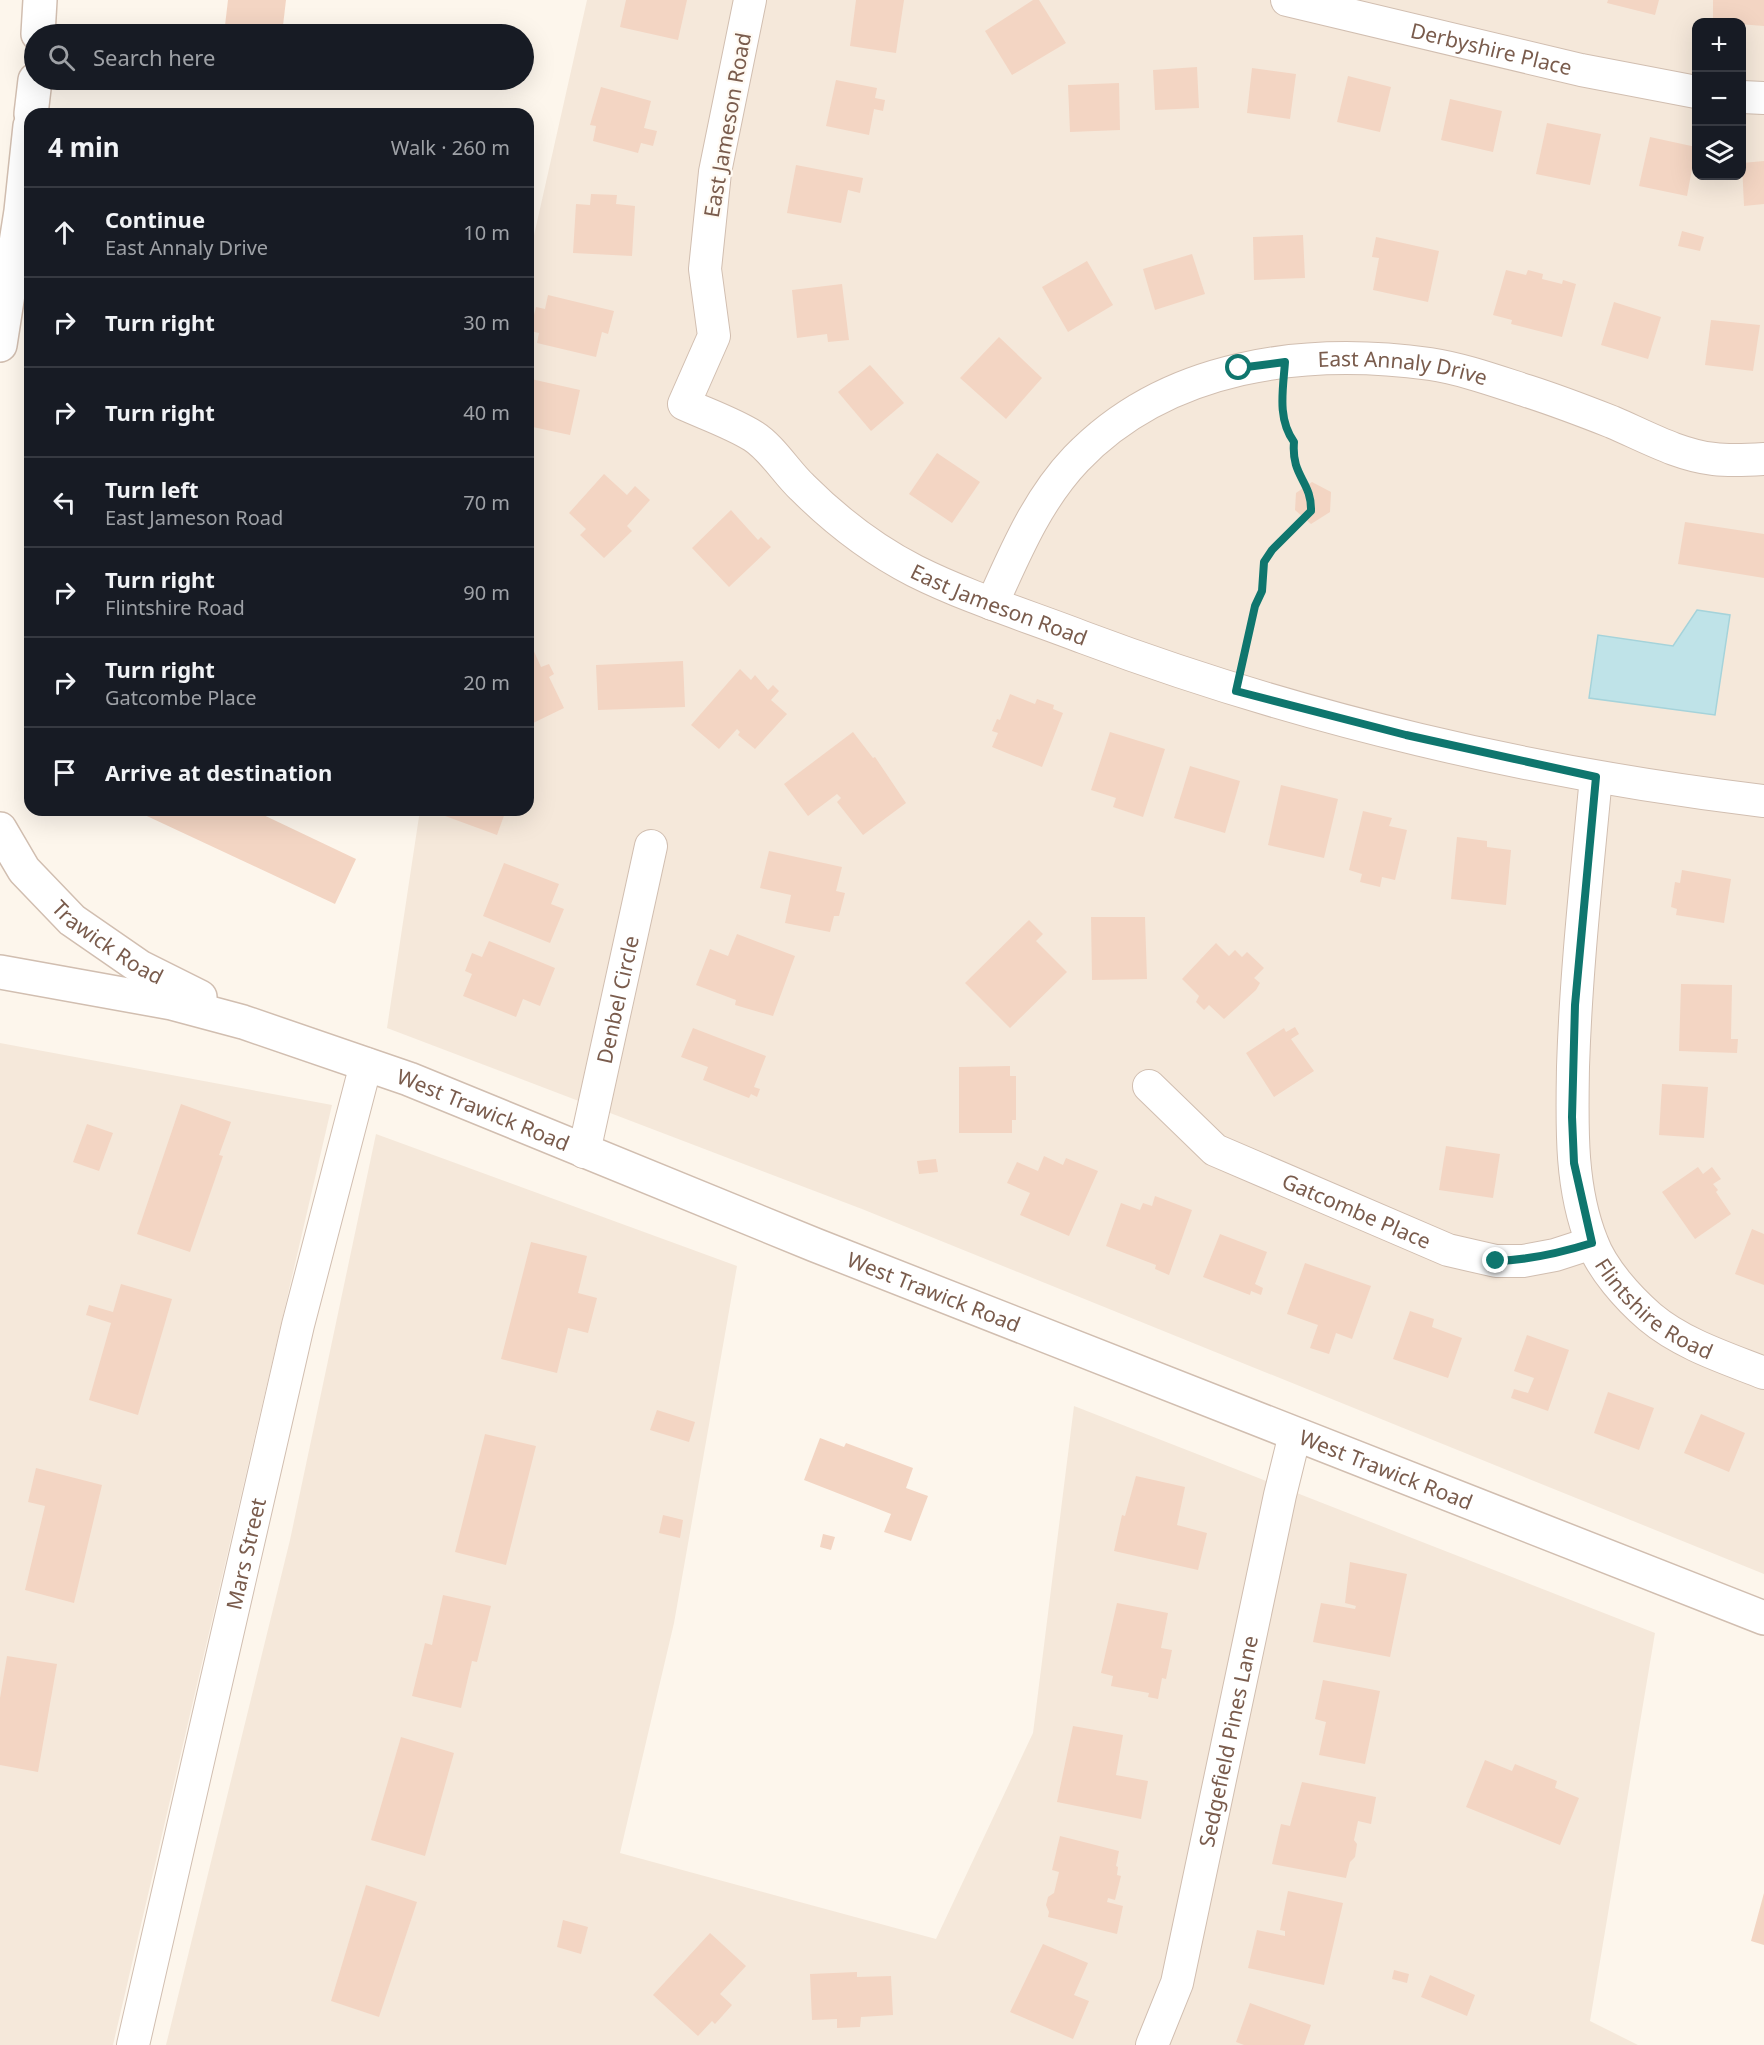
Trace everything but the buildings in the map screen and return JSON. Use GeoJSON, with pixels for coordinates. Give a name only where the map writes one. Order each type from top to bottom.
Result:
{"type":"FeatureCollection","features":[{"type":"Feature","properties":{"kind":"street"},"geometry":{"type":"LineString","coordinates":[[39,24],[40,0]]}},
{"type":"Feature","properties":{"kind":"street","name":"East Jameson Road"},"geometry":{"type":"LineString","coordinates":[[750,0],[715,172],[705,269],[714,336],[684,404],[754,437],[803,488],[861,538],[914,570],[992,604],[1160,666],[1236,691],[1406,735],[1596,777],[1764,801]]}},
{"type":"Feature","properties":{"kind":"street","name":"Derbyshire Place"},"geometry":{"type":"LineString","coordinates":[[1287,0],[1581,70],[1692,91]]}},
{"type":"Feature","properties":{"kind":"street"},"geometry":{"type":"LineString","coordinates":[[32,108],[34,90]]}},
{"type":"Feature","properties":{"kind":"street"},"geometry":{"type":"LineString","coordinates":[[1746,97],[1764,98]]}},
{"type":"Feature","properties":{"kind":"street"},"geometry":{"type":"LineString","coordinates":[[0,345],[24,183]]}},
{"type":"Feature","properties":{"kind":"street","name":"East Annaly Drive"},"geometry":{"type":"LineString","coordinates":[[992,604],[1043,500],[1076,459],[1113,427],[1174,389],[1239,368],[1311,358],[1431,364],[1529,392],[1609,421],[1671,448],[1714,459],[1764,459]]}},
{"type":"Feature","properties":{"kind":"street","name":"Flintshire Road"},"geometry":{"type":"LineString","coordinates":[[1596,777],[1575,1005],[1572,1117],[1574,1163],[1592,1243],[1609,1271],[1651,1317],[1688,1341],[1764,1373]]}},
{"type":"Feature","properties":{"kind":"street","name":"Trawick Road"},"geometry":{"type":"LineString","coordinates":[[0,829],[24,870],[72,920],[140,967],[177,984],[243,1022]]}},
{"type":"Feature","properties":{"kind":"street","name":"Denbel Circle"},"geometry":{"type":"LineString","coordinates":[[584,1152],[651,846]]}},
{"type":"Feature","properties":{"kind":"street","name":"West Trawick Road"},"geometry":{"type":"LineString","coordinates":[[0,972],[98,987],[172,1003],[243,1022],[409,1079],[584,1152],[1764,1618]]}},
{"type":"Feature","properties":{"kind":"street","name":"Mars Street"},"geometry":{"type":"LineString","coordinates":[[133,2045],[298,1325],[366,1064]]}},
{"type":"Feature","properties":{"kind":"street","name":"Gatcombe Place"},"geometry":{"type":"LineString","coordinates":[[1149,1086],[1215,1150],[1448,1250],[1496,1261],[1523,1261],[1555,1255],[1592,1243]]}},
{"type":"Feature","properties":{"kind":"street","name":"Sedgefield Pines Lane"},"geometry":{"type":"LineString","coordinates":[[1152,2045],[1177,1983],[1280,1495],[1295,1434]]}},
{"type":"Feature","properties":{"kind":"path"},"geometry":{"type":"LineString","coordinates":[[1236,691],[1255,606],[1262,591],[1264,562],[1272,550],[1311,511],[1311,495],[1299,477],[1293,459],[1294,442],[1285,429],[1282,413],[1285,362]]}},
{"type":"Feature","properties":{"kind":"shaded area"},"geometry":{"type":"Polygon","coordinates":[[[587,0],[1764,0],[1764,1574],[862,1209],[387,1028],[419,816],[534,816],[534,235],[587,0]]]}},
{"type":"Feature","properties":{"kind":"shaded area"},"geometry":{"type":"Polygon","coordinates":[[[0,1043],[332,1105],[113,2045],[0,2045],[0,1043]]]}},
{"type":"Feature","properties":{"kind":"shaded area"},"geometry":{"type":"Polygon","coordinates":[[[376,1134],[737,1266],[674,1623],[620,1853],[936,1939],[1033,1733],[1074,1406],[1655,1633],[1590,2021],[1638,2045],[166,2045],[290,1540],[376,1134]]]}},
{"type":"Feature","properties":{"kind":"water"},"geometry":{"type":"Polygon","coordinates":[[[1697,610],[1730,615],[1715,715],[1589,698],[1598,635],[1673,646],[1697,610]]]}},
{"type":"Feature","properties":{"kind":"route"},"geometry":{"type":"LineString","coordinates":[[1239,368],[1285,362],[1282,413],[1285,429],[1294,442],[1293,459],[1299,477],[1311,495],[1311,511],[1272,550],[1264,562],[1262,591],[1255,606],[1236,691],[1406,735],[1596,777],[1575,1005],[1572,1117],[1574,1163],[1592,1243],[1555,1255],[1523,1261],[1496,1261]]}}]}
